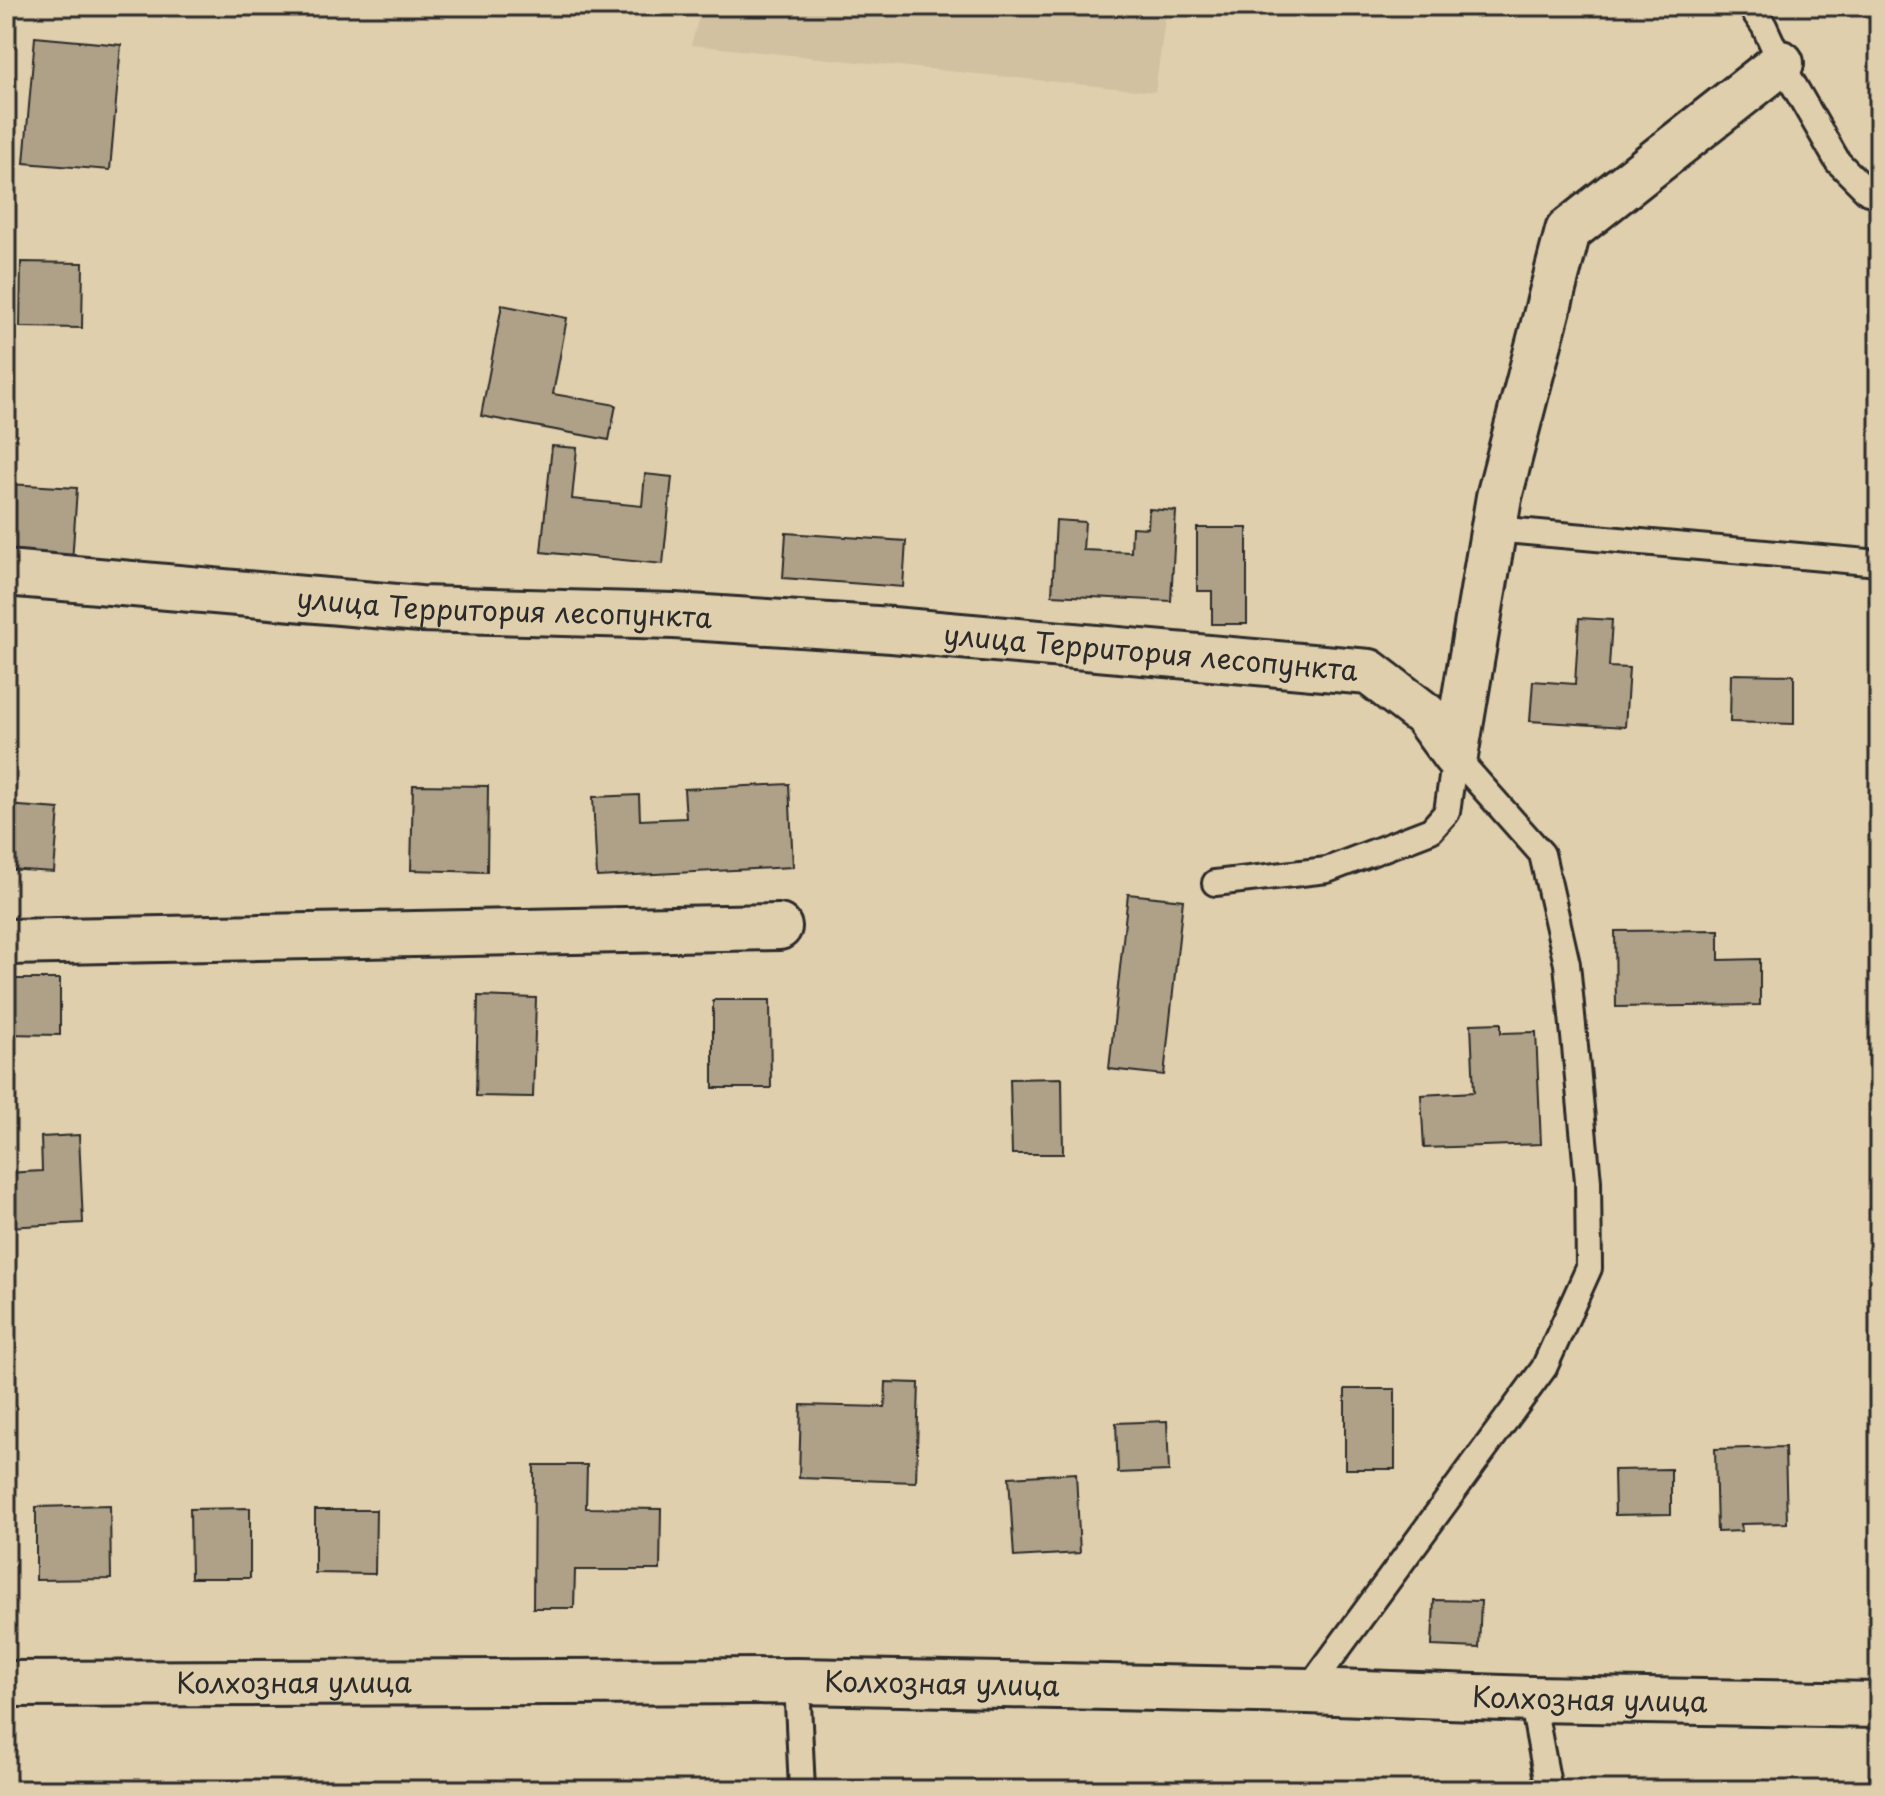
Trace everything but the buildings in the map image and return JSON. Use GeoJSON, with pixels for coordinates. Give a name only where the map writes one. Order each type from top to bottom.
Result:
{"type":"FeatureCollection","features":[{"type":"Feature","properties":{"kind":"street"},"geometry":{"type":"LineString","coordinates":[[1455,756],[1499,497],[1568,231],[1781,63]]}},
{"type":"Feature","properties":{"kind":"street","name":"улица Территория лесопункта"},"geometry":{"type":"LineString","coordinates":[[6,573],[420,609],[674,616],[892,630],[1369,672],[1425,715],[1455,756]]}},
{"type":"Feature","properties":{"kind":"street"},"geometry":{"type":"LineString","coordinates":[[6,942],[779,927]]}},
{"type":"Feature","properties":{"kind":"street","name":"Колхозная улица"},"geometry":{"type":"LineString","coordinates":[[6,1684],[797,1681],[1879,1705]]}},
{"type":"Feature","properties":{"kind":"lane"},"geometry":{"type":"LineString","coordinates":[[1750,6],[1838,162],[1868,192],[1879,193]]}},
{"type":"Feature","properties":{"kind":"lane"},"geometry":{"type":"LineString","coordinates":[[1494,529],[1879,563]]}},
{"type":"Feature","properties":{"kind":"lane"},"geometry":{"type":"LineString","coordinates":[[1215,883],[1327,870],[1431,830],[1447,812],[1455,756]]}},
{"type":"Feature","properties":{"kind":"lane"},"geometry":{"type":"LineString","coordinates":[[1307,1691],[1544,1368],[1589,1268],[1588,1181],[1567,964],[1542,854],[1455,756]]}},
{"type":"Feature","properties":{"kind":"lane"},"geometry":{"type":"LineString","coordinates":[[797,1681],[802,1790]]}},
{"type":"Feature","properties":{"kind":"lane"},"geometry":{"type":"LineString","coordinates":[[1532,1699],[1549,1790]]}},
{"type":"Feature","properties":{"kind":"shaded area"},"geometry":{"type":"Polygon","coordinates":[[[702,6],[1167,6],[1155,92],[691,45],[702,6]]]}}]}
